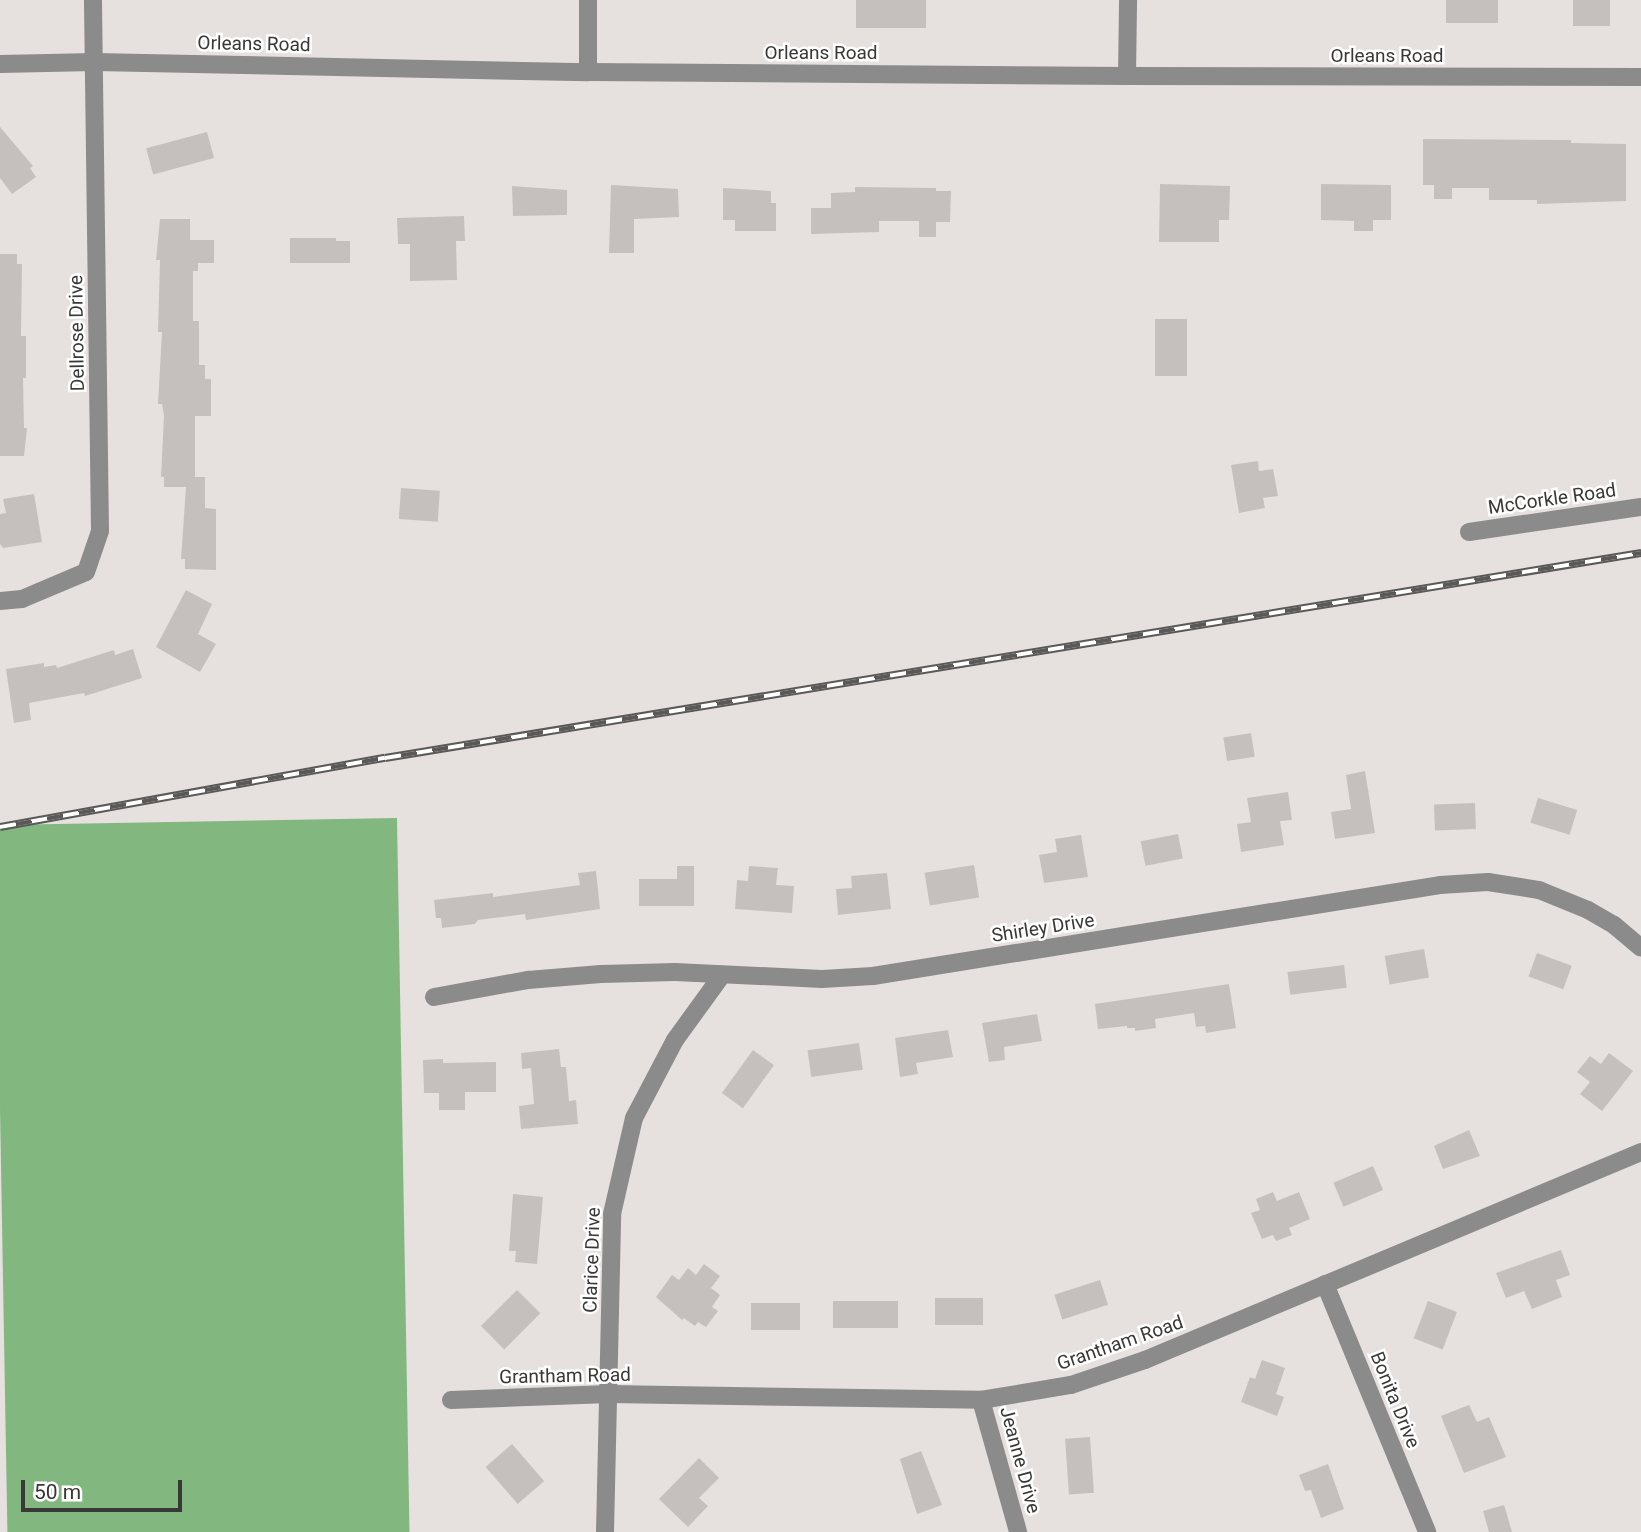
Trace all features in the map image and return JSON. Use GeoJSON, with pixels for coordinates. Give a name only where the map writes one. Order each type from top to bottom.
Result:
{"type":"FeatureCollection","features":[{"type":"Feature","properties":{"kind":"street","name":"Dellrose Drive"},"geometry":{"type":"LineString","coordinates":[[0,601],[22,599],[86,572],[100,531],[93,0]]}},
{"type":"Feature","properties":{"kind":"street"},"geometry":{"type":"LineString","coordinates":[[588,0],[588,72]]}},
{"type":"Feature","properties":{"kind":"street"},"geometry":{"type":"LineString","coordinates":[[1128,0],[1128,76]]}},
{"type":"Feature","properties":{"kind":"street","name":"Orleans Road"},"geometry":{"type":"LineString","coordinates":[[0,64],[95,62],[588,72],[1641,77]]}},
{"type":"Feature","properties":{"kind":"street","name":"McCorkle Road"},"geometry":{"type":"LineString","coordinates":[[1469,532],[1641,507]]}},
{"type":"Feature","properties":{"kind":"street","name":"Shirley Drive"},"geometry":{"type":"LineString","coordinates":[[433,997],[528,980],[601,974],[822,979],[900,973],[1440,885],[1488,882],[1539,890],[1588,911],[1614,925],[1641,948]]}},
{"type":"Feature","properties":{"kind":"street","name":"Clarice Drive"},"geometry":{"type":"LineString","coordinates":[[605,1532],[612,1214],[634,1118],[675,1040],[722,975]]}},
{"type":"Feature","properties":{"kind":"street","name":"Grantham Road"},"geometry":{"type":"LineString","coordinates":[[451,1400],[609,1394],[981,1400],[1071,1385],[1145,1360],[1641,1152]]}},
{"type":"Feature","properties":{"kind":"street","name":"Bonita Drive"},"geometry":{"type":"LineString","coordinates":[[1325,1284],[1427,1532]]}},
{"type":"Feature","properties":{"kind":"street","name":"Jeanne Drive"},"geometry":{"type":"LineString","coordinates":[[981,1400],[1018,1532]]}},
{"type":"Feature","properties":{"kind":"green space"},"geometry":{"type":"Polygon","coordinates":[[[397,818],[409,1532],[7,1532],[0,1108],[0,825],[397,818]]]}},
{"type":"Feature","properties":{"kind":"building"},"geometry":{"type":"Polygon","coordinates":[[[856,0],[926,0],[926,28],[856,28],[856,0]]]}},
{"type":"Feature","properties":{"kind":"building"},"geometry":{"type":"Polygon","coordinates":[[[1446,0],[1498,0],[1498,23],[1446,23],[1446,0]]]}},
{"type":"Feature","properties":{"kind":"building"},"geometry":{"type":"Polygon","coordinates":[[[1573,0],[1610,0],[1610,26],[1573,26],[1573,0]]]}},
{"type":"Feature","properties":{"kind":"building"},"geometry":{"type":"Polygon","coordinates":[[[0,127],[33,166],[30,168],[36,177],[12,194],[0,178],[0,127]]]}},
{"type":"Feature","properties":{"kind":"building"},"geometry":{"type":"Polygon","coordinates":[[[207,132],[214,158],[153,174],[146,148],[207,132]]]}},
{"type":"Feature","properties":{"kind":"building"},"geometry":{"type":"Polygon","coordinates":[[[1423,139],[1571,140],[1571,143],[1626,144],[1626,201],[1537,204],[1537,200],[1489,200],[1489,188],[1452,188],[1452,199],[1434,199],[1434,185],[1423,185],[1423,139]]]}},
{"type":"Feature","properties":{"kind":"building"},"geometry":{"type":"Polygon","coordinates":[[[1160,184],[1230,186],[1229,220],[1219,220],[1219,242],[1159,242],[1160,184]]]}},
{"type":"Feature","properties":{"kind":"building"},"geometry":{"type":"Polygon","coordinates":[[[1321,184],[1391,185],[1391,220],[1373,220],[1373,231],[1354,231],[1354,221],[1321,220],[1321,184]]]}},
{"type":"Feature","properties":{"kind":"building"},"geometry":{"type":"Polygon","coordinates":[[[611,185],[678,189],[679,217],[634,219],[634,253],[609,253],[611,185]]]}},
{"type":"Feature","properties":{"kind":"building"},"geometry":{"type":"Polygon","coordinates":[[[512,186],[567,190],[567,215],[513,216],[512,186]]]}},
{"type":"Feature","properties":{"kind":"building"},"geometry":{"type":"Polygon","coordinates":[[[855,187],[936,188],[936,191],[951,191],[950,222],[936,222],[936,237],[919,237],[919,221],[879,221],[879,232],[811,234],[811,208],[831,208],[831,193],[855,192],[855,187]]]}},
{"type":"Feature","properties":{"kind":"building"},"geometry":{"type":"Polygon","coordinates":[[[723,188],[771,191],[771,203],[776,203],[776,231],[735,231],[735,220],[723,220],[723,188]]]}},
{"type":"Feature","properties":{"kind":"building"},"geometry":{"type":"Polygon","coordinates":[[[464,216],[465,241],[456,241],[457,280],[410,281],[410,244],[398,244],[397,218],[464,216]]]}},
{"type":"Feature","properties":{"kind":"building"},"geometry":{"type":"Polygon","coordinates":[[[160,219],[190,219],[190,240],[214,240],[214,263],[198,263],[198,271],[193,271],[193,321],[199,321],[199,365],[205,365],[205,379],[211,379],[211,416],[195,416],[195,477],[205,477],[205,508],[216,509],[216,570],[185,569],[185,559],[181,559],[186,487],[164,487],[164,477],[161,477],[164,416],[162,404],[158,404],[162,332],[158,332],[160,260],[156,260],[160,219]]]}},
{"type":"Feature","properties":{"kind":"building"},"geometry":{"type":"Polygon","coordinates":[[[290,238],[336,238],[336,241],[350,241],[350,263],[290,263],[290,238]]]}},
{"type":"Feature","properties":{"kind":"building"},"geometry":{"type":"Polygon","coordinates":[[[0,254],[17,254],[17,264],[22,264],[21,336],[26,336],[26,378],[23,378],[24,428],[27,428],[24,456],[0,456],[0,254]]]}},
{"type":"Feature","properties":{"kind":"building"},"geometry":{"type":"Polygon","coordinates":[[[1155,319],[1187,319],[1187,376],[1155,376],[1155,319]]]}},
{"type":"Feature","properties":{"kind":"building"},"geometry":{"type":"Polygon","coordinates":[[[1258,461],[1259,471],[1273,469],[1278,496],[1263,498],[1265,508],[1239,513],[1231,465],[1258,461]]]}},
{"type":"Feature","properties":{"kind":"building"},"geometry":{"type":"Polygon","coordinates":[[[401,488],[440,491],[438,522],[399,519],[401,488]]]}},
{"type":"Feature","properties":{"kind":"building"},"geometry":{"type":"Polygon","coordinates":[[[34,494],[42,542],[3,548],[0,544],[0,514],[6,513],[3,499],[34,494]]]}},
{"type":"Feature","properties":{"kind":"building"},"geometry":{"type":"Polygon","coordinates":[[[186,590],[212,604],[198,634],[216,644],[200,672],[156,647],[186,590]]]}},
{"type":"Feature","properties":{"kind":"building"},"geometry":{"type":"Polygon","coordinates":[[[133,649],[142,678],[85,696],[84,693],[29,703],[31,720],[14,723],[6,669],[44,663],[44,667],[56,665],[57,668],[114,650],[115,655],[133,649]]]}},
{"type":"Feature","properties":{"kind":"building"},"geometry":{"type":"Polygon","coordinates":[[[1251,733],[1255,757],[1227,761],[1223,737],[1251,733]]]}},
{"type":"Feature","properties":{"kind":"building"},"geometry":{"type":"Polygon","coordinates":[[[1365,771],[1375,833],[1335,839],[1331,812],[1351,809],[1346,775],[1365,771]]]}},
{"type":"Feature","properties":{"kind":"building"},"geometry":{"type":"Polygon","coordinates":[[[1288,792],[1292,820],[1280,821],[1284,845],[1241,852],[1237,824],[1251,822],[1247,798],[1288,792]]]}},
{"type":"Feature","properties":{"kind":"building"},"geometry":{"type":"Polygon","coordinates":[[[1538,798],[1577,810],[1570,835],[1530,823],[1538,798]]]}},
{"type":"Feature","properties":{"kind":"building"},"geometry":{"type":"Polygon","coordinates":[[[1475,803],[1476,829],[1435,830],[1434,804],[1475,803]]]}},
{"type":"Feature","properties":{"kind":"building"},"geometry":{"type":"Polygon","coordinates":[[[1178,834],[1183,859],[1145,866],[1141,841],[1178,834]]]}},
{"type":"Feature","properties":{"kind":"building"},"geometry":{"type":"Polygon","coordinates":[[[1081,835],[1088,877],[1044,883],[1039,855],[1057,852],[1055,839],[1081,835]]]}},
{"type":"Feature","properties":{"kind":"building"},"geometry":{"type":"Polygon","coordinates":[[[974,865],[979,898],[930,905],[925,873],[974,865]]]}},
{"type":"Feature","properties":{"kind":"building"},"geometry":{"type":"Polygon","coordinates":[[[677,866],[694,866],[694,906],[639,906],[639,879],[677,879],[677,866]]]}},
{"type":"Feature","properties":{"kind":"building"},"geometry":{"type":"Polygon","coordinates":[[[749,866],[778,868],[776,885],[794,886],[792,913],[735,909],[737,880],[748,881],[749,866]]]}},
{"type":"Feature","properties":{"kind":"building"},"geometry":{"type":"Polygon","coordinates":[[[596,871],[600,909],[526,920],[525,914],[442,928],[441,918],[436,918],[434,900],[493,893],[493,897],[580,885],[578,873],[596,871]]]}},
{"type":"Feature","properties":{"kind":"building"},"geometry":{"type":"Polygon","coordinates":[[[887,873],[891,909],[838,915],[836,889],[852,888],[851,876],[887,873]]]}},
{"type":"Feature","properties":{"kind":"building"},"geometry":{"type":"Polygon","coordinates":[[[1424,949],[1429,978],[1390,985],[1385,956],[1424,949]]]}},
{"type":"Feature","properties":{"kind":"building"},"geometry":{"type":"Polygon","coordinates":[[[1537,953],[1572,966],[1563,989],[1528,976],[1537,953]]]}},
{"type":"Feature","properties":{"kind":"building"},"geometry":{"type":"Polygon","coordinates":[[[1344,965],[1347,988],[1290,995],[1287,972],[1344,965]]]}},
{"type":"Feature","properties":{"kind":"building"},"geometry":{"type":"Polygon","coordinates":[[[1229,984],[1236,1028],[1206,1033],[1205,1026],[1196,1027],[1194,1013],[1155,1019],[1156,1028],[1135,1031],[1135,1028],[1127,1026],[1098,1029],[1095,1004],[1229,984]]]}},
{"type":"Feature","properties":{"kind":"building"},"geometry":{"type":"Polygon","coordinates":[[[1037,1014],[1042,1041],[1004,1047],[1005,1060],[989,1062],[982,1023],[1037,1014]]]}},
{"type":"Feature","properties":{"kind":"building"},"geometry":{"type":"Polygon","coordinates":[[[948,1030],[953,1057],[916,1063],[918,1074],[900,1077],[895,1038],[948,1030]]]}},
{"type":"Feature","properties":{"kind":"building"},"geometry":{"type":"Polygon","coordinates":[[[859,1043],[863,1070],[811,1077],[808,1050],[859,1043]]]}},
{"type":"Feature","properties":{"kind":"building"},"geometry":{"type":"Polygon","coordinates":[[[559,1049],[561,1067],[566,1067],[569,1101],[576,1100],[578,1124],[521,1129],[519,1106],[534,1104],[531,1068],[522,1069],[521,1053],[559,1049]]]}},
{"type":"Feature","properties":{"kind":"building"},"geometry":{"type":"Polygon","coordinates":[[[753,1050],[774,1065],[743,1108],[722,1093],[753,1050]]]}},
{"type":"Feature","properties":{"kind":"building"},"geometry":{"type":"Polygon","coordinates":[[[1609,1053],[1633,1071],[1602,1111],[1580,1094],[1590,1082],[1577,1072],[1590,1056],[1601,1064],[1609,1053]]]}},
{"type":"Feature","properties":{"kind":"building"},"geometry":{"type":"Polygon","coordinates":[[[443,1059],[443,1063],[496,1062],[496,1092],[465,1092],[465,1110],[439,1110],[439,1093],[424,1093],[423,1060],[443,1059]]]}},
{"type":"Feature","properties":{"kind":"building"},"geometry":{"type":"Polygon","coordinates":[[[1469,1130],[1480,1156],[1443,1169],[1434,1146],[1469,1130]]]}},
{"type":"Feature","properties":{"kind":"building"},"geometry":{"type":"Polygon","coordinates":[[[1373,1166],[1383,1190],[1344,1207],[1333,1183],[1373,1166]]]}},
{"type":"Feature","properties":{"kind":"building"},"geometry":{"type":"Polygon","coordinates":[[[1273,1192],[1277,1201],[1299,1192],[1310,1219],[1289,1228],[1292,1235],[1276,1241],[1273,1235],[1262,1239],[1251,1213],[1260,1210],[1256,1199],[1273,1192]]]}},
{"type":"Feature","properties":{"kind":"building"},"geometry":{"type":"Polygon","coordinates":[[[513,1194],[543,1197],[537,1264],[515,1262],[516,1251],[509,1251],[513,1194]]]}},
{"type":"Feature","properties":{"kind":"building"},"geometry":{"type":"Polygon","coordinates":[[[1561,1250],[1570,1275],[1556,1280],[1562,1297],[1532,1309],[1524,1291],[1506,1298],[1496,1273],[1561,1250]]]}},
{"type":"Feature","properties":{"kind":"building"},"geometry":{"type":"Polygon","coordinates":[[[704,1264],[720,1276],[711,1288],[720,1295],[712,1307],[718,1311],[706,1327],[698,1322],[695,1326],[684,1318],[682,1320],[656,1297],[672,1275],[679,1280],[688,1268],[696,1275],[704,1264]]]}},
{"type":"Feature","properties":{"kind":"building"},"geometry":{"type":"Polygon","coordinates":[[[1100,1280],[1108,1305],[1062,1320],[1054,1295],[1100,1280]]]}},
{"type":"Feature","properties":{"kind":"building"},"geometry":{"type":"Polygon","coordinates":[[[517,1290],[540,1313],[504,1349],[481,1326],[517,1290]]]}},
{"type":"Feature","properties":{"kind":"building"},"geometry":{"type":"Polygon","coordinates":[[[935,1298],[983,1298],[983,1325],[935,1325],[935,1298]]]}},
{"type":"Feature","properties":{"kind":"building"},"geometry":{"type":"Polygon","coordinates":[[[833,1301],[898,1301],[898,1328],[833,1328],[833,1301]]]}},
{"type":"Feature","properties":{"kind":"building"},"geometry":{"type":"Polygon","coordinates":[[[1428,1301],[1457,1312],[1443,1349],[1414,1338],[1428,1301]]]}},
{"type":"Feature","properties":{"kind":"building"},"geometry":{"type":"Polygon","coordinates":[[[751,1303],[800,1303],[800,1330],[751,1330],[751,1303]]]}},
{"type":"Feature","properties":{"kind":"building"},"geometry":{"type":"Polygon","coordinates":[[[1262,1360],[1285,1368],[1276,1394],[1284,1397],[1277,1416],[1241,1402],[1250,1377],[1255,1379],[1262,1360]]]}},
{"type":"Feature","properties":{"kind":"building"},"geometry":{"type":"Polygon","coordinates":[[[1469,1405],[1477,1422],[1489,1417],[1506,1457],[1464,1473],[1441,1416],[1469,1405]]]}},
{"type":"Feature","properties":{"kind":"building"},"geometry":{"type":"Polygon","coordinates":[[[1090,1437],[1094,1493],[1069,1495],[1065,1439],[1090,1437]]]}},
{"type":"Feature","properties":{"kind":"building"},"geometry":{"type":"Polygon","coordinates":[[[512,1444],[544,1481],[518,1504],[486,1467],[512,1444]]]}},
{"type":"Feature","properties":{"kind":"building"},"geometry":{"type":"Polygon","coordinates":[[[921,1451],[942,1505],[917,1514],[900,1459],[921,1451]]]}},
{"type":"Feature","properties":{"kind":"building"},"geometry":{"type":"Polygon","coordinates":[[[699,1458],[719,1478],[699,1498],[708,1506],[688,1527],[659,1499],[699,1458]]]}},
{"type":"Feature","properties":{"kind":"building"},"geometry":{"type":"Polygon","coordinates":[[[1328,1464],[1344,1509],[1321,1518],[1311,1490],[1305,1491],[1299,1475],[1328,1464]]]}},
{"type":"Feature","properties":{"kind":"building"},"geometry":{"type":"Polygon","coordinates":[[[1504,1505],[1512,1532],[1489,1532],[1483,1511],[1504,1505]]]}},
{"type":"Feature","properties":{"kind":"railway"},"geometry":{"type":"LineString","coordinates":[[0,827],[385,758],[1641,553]]}}]}
